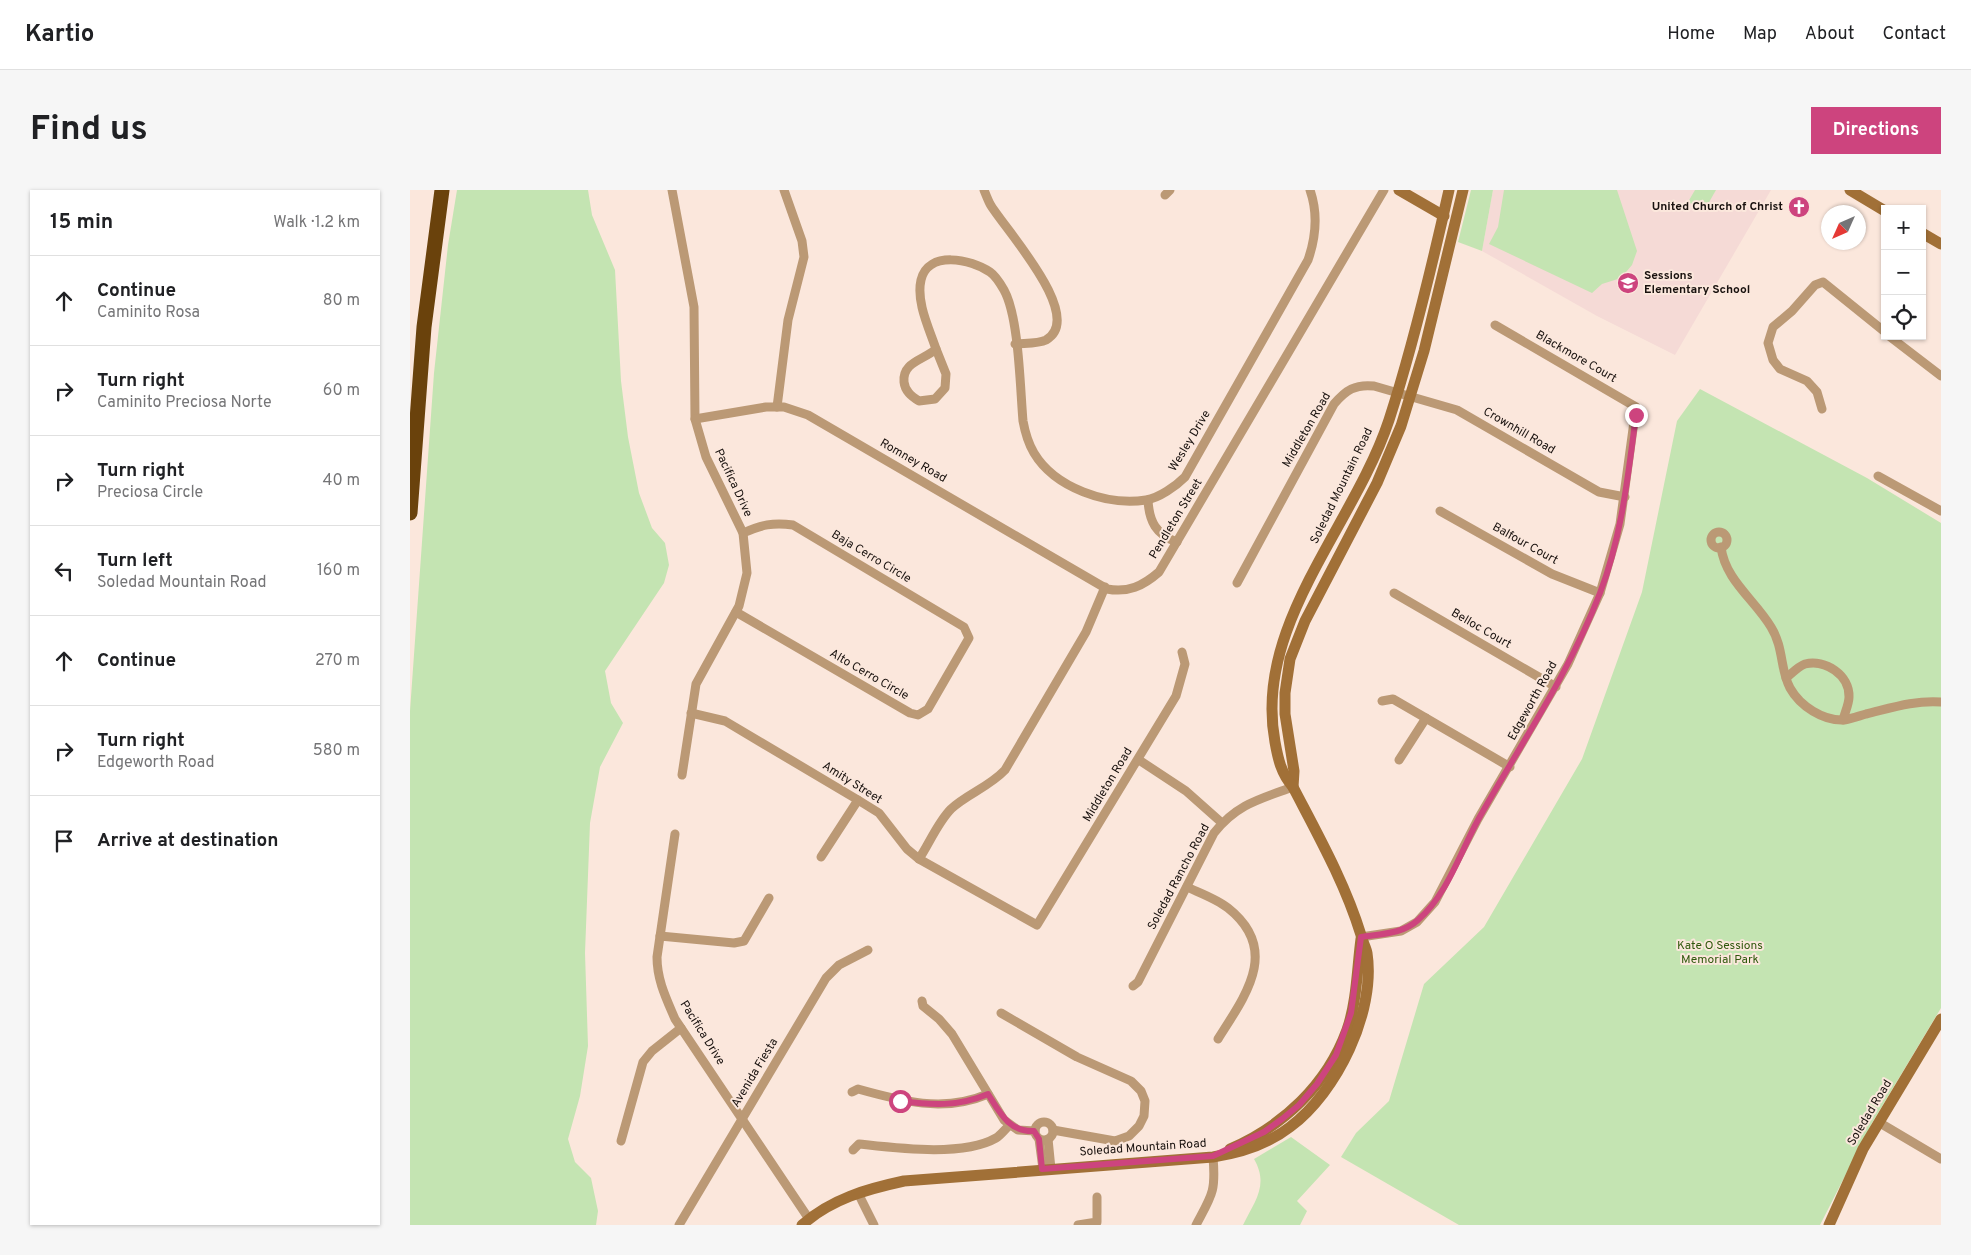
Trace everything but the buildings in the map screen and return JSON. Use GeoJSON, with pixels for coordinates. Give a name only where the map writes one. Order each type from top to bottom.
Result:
{"type":"FeatureCollection","features":[{"type":"Feature","properties":{"kind":"highway"},"geometry":{"type":"LineString","coordinates":[[410,514],[424,327],[442,190]]}},
{"type":"Feature","properties":{"kind":"main road"},"geometry":{"type":"LineString","coordinates":[[1399,190],[1444,216]]}},
{"type":"Feature","properties":{"kind":"main road","name":"Soledad Mountain Road"},"geometry":{"type":"LineString","coordinates":[[806,1222],[830,1205],[858,1193],[904,1181],[1213,1156],[1247,1150],[1290,1128],[1306,1112],[1336,1074],[1349,1051],[1361,1019],[1366,986],[1366,952],[1348,895],[1293,786],[1285,777],[1279,762],[1274,736],[1272,692],[1277,656],[1292,615],[1365,477],[1388,422],[1411,348],[1450,190]]}},
{"type":"Feature","properties":{"kind":"main road","name":"Soledad Mountain Road"},"geometry":{"type":"LineString","coordinates":[[1293,786],[1294,771],[1285,714],[1285,693],[1290,659],[1305,621],[1377,483],[1401,426],[1411,395],[1463,190]]}},
{"type":"Feature","properties":{"kind":"main road"},"geometry":{"type":"LineString","coordinates":[[1850,190],[1881,209]]}},
{"type":"Feature","properties":{"kind":"main road"},"geometry":{"type":"LineString","coordinates":[[1926,235],[1941,244]]}},
{"type":"Feature","properties":{"kind":"main road"},"geometry":{"type":"LineString","coordinates":[[1213,1156],[1264,1132],[1282,1119],[1299,1105],[1325,1072],[1336,1055],[1347,1029],[1355,989],[1361,937]]}},
{"type":"Feature","properties":{"kind":"main road","name":"Soledad Road"},"geometry":{"type":"LineString","coordinates":[[1829,1225],[1848,1178],[1941,1019]]}},
{"type":"Feature","properties":{"kind":"street","name":"Pacifica Drive"},"geometry":{"type":"LineString","coordinates":[[672,190],[694,307],[695,418],[706,457],[743,533],[747,574],[746,585],[736,612],[696,684],[690,713],[682,775]]}},
{"type":"Feature","properties":{"kind":"street"},"geometry":{"type":"LineString","coordinates":[[777,407],[788,320],[804,257],[802,241],[784,190]]}},
{"type":"Feature","properties":{"kind":"street"},"geometry":{"type":"LineString","coordinates":[[984,190],[990,204],[1041,274],[1050,291],[1056,316],[1053,333],[1045,340],[1015,344]]}},
{"type":"Feature","properties":{"kind":"street","name":"Wesley Drive"},"geometry":{"type":"LineString","coordinates":[[936,350],[919,294],[922,278],[926,270],[931,264],[942,260],[957,260],[983,268],[996,278],[1012,310],[1023,421],[1026,438],[1035,454],[1050,472],[1074,488],[1124,502],[1148,500],[1159,495],[1185,477],[1308,260],[1314,243],[1316,211],[1310,190]]}},
{"type":"Feature","properties":{"kind":"street","name":"Pendleton Street"},"geometry":{"type":"LineString","coordinates":[[1105,587],[1118,591],[1135,588],[1147,583],[1159,572],[1384,190]]}},
{"type":"Feature","properties":{"kind":"street"},"geometry":{"type":"LineString","coordinates":[[1444,216],[1457,219]]}},
{"type":"Feature","properties":{"kind":"street"},"geometry":{"type":"LineString","coordinates":[[1822,409],[1818,392],[1807,381],[1780,369],[1773,360],[1768,343],[1774,327],[1792,311],[1815,285],[1823,282],[1881,329]]}},
{"type":"Feature","properties":{"kind":"street","name":"Blackmore Court"},"geometry":{"type":"LineString","coordinates":[[1495,325],[1634,404],[1636,415]]}},
{"type":"Feature","properties":{"kind":"street"},"geometry":{"type":"LineString","coordinates":[[1895,340],[1941,376]]}},
{"type":"Feature","properties":{"kind":"street"},"geometry":{"type":"LineString","coordinates":[[936,350],[946,374],[945,388],[935,399],[918,400],[908,392],[904,379],[906,372],[914,362],[936,350]]}},
{"type":"Feature","properties":{"kind":"street","name":"Middleton Road"},"geometry":{"type":"LineString","coordinates":[[1237,583],[1334,404],[1351,387],[1364,384],[1397,392]]}},
{"type":"Feature","properties":{"kind":"street","name":"Crownhill Road"},"geometry":{"type":"LineString","coordinates":[[1397,392],[1457,410],[1599,492],[1625,497]]}},
{"type":"Feature","properties":{"kind":"street","name":"Romney Road"},"geometry":{"type":"LineString","coordinates":[[695,418],[766,407],[777,407],[808,415],[1105,587]]}},
{"type":"Feature","properties":{"kind":"street","name":"Edgeworth Road"},"geometry":{"type":"LineString","coordinates":[[1361,937],[1400,931],[1417,922],[1436,902],[1478,819],[1556,687],[1600,593],[1620,524],[1636,415]]}},
{"type":"Feature","properties":{"kind":"street"},"geometry":{"type":"LineString","coordinates":[[1878,476],[1941,511]]}},
{"type":"Feature","properties":{"kind":"street"},"geometry":{"type":"LineString","coordinates":[[1148,500],[1148,514],[1154,526],[1159,532],[1177,542]]}},
{"type":"Feature","properties":{"kind":"street","name":"Balfour Court"},"geometry":{"type":"LineString","coordinates":[[1440,511],[1552,574],[1600,593]]}},
{"type":"Feature","properties":{"kind":"street","name":"Baja Cerro Circle"},"geometry":{"type":"LineString","coordinates":[[743,533],[762,524],[776,522],[793,525],[964,627],[969,638],[966,646]]}},
{"type":"Feature","properties":{"kind":"street"},"geometry":{"type":"LineString","coordinates":[[1721,547],[1722,557],[1736,583],[1762,614],[1778,638],[1786,678],[1794,694],[1805,706],[1822,716],[1844,720],[1912,703],[1941,702]]}},
{"type":"Feature","properties":{"kind":"street"},"geometry":{"type":"LineString","coordinates":[[919,859],[949,811],[963,799],[992,783],[1005,770],[1086,632],[1105,587]]}},
{"type":"Feature","properties":{"kind":"street","name":"Belloc Court"},"geometry":{"type":"LineString","coordinates":[[1394,593],[1556,687]]}},
{"type":"Feature","properties":{"kind":"street","name":"Alto Cerro Circle"},"geometry":{"type":"LineString","coordinates":[[736,612],[910,713],[918,715],[928,709],[966,646]]}},
{"type":"Feature","properties":{"kind":"street","name":"Middleton Road"},"geometry":{"type":"LineString","coordinates":[[1037,925],[1139,760],[1176,696],[1185,664],[1182,652]]}},
{"type":"Feature","properties":{"kind":"street"},"geometry":{"type":"LineString","coordinates":[[1786,678],[1804,664],[1830,667],[1843,679],[1848,690],[1849,698],[1844,720]]}},
{"type":"Feature","properties":{"kind":"street"},"geometry":{"type":"LineString","coordinates":[[1382,701],[1393,699],[1510,767]]}},
{"type":"Feature","properties":{"kind":"street","name":"Amity Street"},"geometry":{"type":"LineString","coordinates":[[690,713],[725,721],[858,800],[878,814],[907,849],[919,859],[1037,925]]}},
{"type":"Feature","properties":{"kind":"street"},"geometry":{"type":"LineString","coordinates":[[1399,760],[1426,718]]}},
{"type":"Feature","properties":{"kind":"street"},"geometry":{"type":"LineString","coordinates":[[1139,760],[1186,791],[1222,823]]}},
{"type":"Feature","properties":{"kind":"street","name":"Soledad Rancho Road"},"geometry":{"type":"LineString","coordinates":[[1133,986],[1138,982],[1214,833],[1222,823],[1240,808],[1293,786]]}},
{"type":"Feature","properties":{"kind":"street"},"geometry":{"type":"LineString","coordinates":[[821,857],[858,800]]}},
{"type":"Feature","properties":{"kind":"street","name":"Pacifica Drive"},"geometry":{"type":"LineString","coordinates":[[675,834],[660,936],[657,971],[663,990],[681,1028],[743,1118],[806,1222]]}},
{"type":"Feature","properties":{"kind":"street"},"geometry":{"type":"LineString","coordinates":[[1187,887],[1227,907],[1242,921],[1251,937],[1256,956],[1253,980],[1247,994],[1218,1039]]}},
{"type":"Feature","properties":{"kind":"street"},"geometry":{"type":"LineString","coordinates":[[660,936],[734,943],[744,941],[769,898]]}},
{"type":"Feature","properties":{"kind":"street","name":"Avenida Fiesta"},"geometry":{"type":"LineString","coordinates":[[678,1225],[826,978],[839,965],[868,950]]}},
{"type":"Feature","properties":{"kind":"street"},"geometry":{"type":"LineString","coordinates":[[922,1001],[923,1006],[939,1018],[952,1034],[988,1094],[1010,1125],[1018,1130],[1041,1136],[1053,1130],[1115,1141],[1129,1136],[1139,1126],[1144,1116],[1145,1101],[1141,1091],[1132,1081],[1077,1057],[1001,1013]]}},
{"type":"Feature","properties":{"kind":"street"},"geometry":{"type":"LineString","coordinates":[[621,1141],[643,1062],[652,1051],[681,1028]]}},
{"type":"Feature","properties":{"kind":"street"},"geometry":{"type":"LineString","coordinates":[[852,1092],[858,1089],[900,1101],[931,1105],[970,1102],[988,1094]]}},
{"type":"Feature","properties":{"kind":"street"},"geometry":{"type":"LineString","coordinates":[[1046,1169],[1041,1136],[1036,1125],[1042,1122],[1048,1123],[1053,1130]]}},
{"type":"Feature","properties":{"kind":"street"},"geometry":{"type":"LineString","coordinates":[[1880,1123],[1941,1160]]}},
{"type":"Feature","properties":{"kind":"street"},"geometry":{"type":"LineString","coordinates":[[853,1150],[859,1144],[917,1150],[976,1146],[996,1137],[1010,1125]]}},
{"type":"Feature","properties":{"kind":"street"},"geometry":{"type":"LineString","coordinates":[[1196,1225],[1212,1195],[1215,1181],[1213,1156]]}},
{"type":"Feature","properties":{"kind":"street"},"geometry":{"type":"LineString","coordinates":[[858,1193],[874,1225]]}},
{"type":"Feature","properties":{"kind":"street"},"geometry":{"type":"LineString","coordinates":[[1078,1225],[1097,1222],[1097,1197]]}},
{"type":"Feature","properties":{"kind":"shaded area","name":"Sessions Elementary School"},"geometry":{"type":"Polygon","coordinates":[[[1493,190],[1771,190],[1675,355],[1597,316],[1482,251],[1493,190]]]}},
{"type":"Feature","properties":{"kind":"green space"},"geometry":{"type":"Polygon","coordinates":[[[457,190],[588,190],[592,215],[615,270],[621,381],[628,437],[639,493],[652,528],[665,543],[669,565],[664,583],[605,671],[611,703],[623,723],[600,767],[590,823],[585,953],[588,1046],[580,1096],[568,1139],[575,1162],[591,1178],[598,1211],[596,1225],[410,1225],[410,711],[434,373],[448,245],[457,190]]]}},
{"type":"Feature","properties":{"kind":"green space"},"geometry":{"type":"Polygon","coordinates":[[[1471,190],[1493,190],[1482,251],[1458,242],[1471,190]]]}},
{"type":"Feature","properties":{"kind":"green space"},"geometry":{"type":"Polygon","coordinates":[[[1504,190],[1617,190],[1637,251],[1632,265],[1621,278],[1602,284],[1592,293],[1489,244],[1498,227],[1504,190]]]}},
{"type":"Feature","properties":{"kind":"green space"},"geometry":{"type":"Polygon","coordinates":[[[1695,190],[1716,190],[1704,211],[1688,202],[1695,190]]]}},
{"type":"Feature","properties":{"kind":"green space","name":"Kate O Sessions Memorial Park"},"geometry":{"type":"Polygon","coordinates":[[[1700,389],[1867,478],[1941,523],[1941,1008],[1872,1123],[1820,1225],[1459,1225],[1341,1157],[1356,1133],[1389,1101],[1424,984],[1484,927],[1582,759],[1642,592],[1677,421],[1700,389]]]}},
{"type":"Feature","properties":{"kind":"green space"},"geometry":{"type":"Polygon","coordinates":[[[1291,1137],[1330,1165],[1297,1201],[1307,1211],[1300,1225],[1243,1225],[1259,1193],[1260,1177],[1254,1159],[1291,1137]]]}},
{"type":"Feature","properties":{"kind":"place","name":"United Church of Christ"},"geometry":{"type":"Point","coordinates":[1799,207]}},
{"type":"Feature","properties":{"kind":"place","name":"Sessions Elementary School"},"geometry":{"type":"Point","coordinates":[1628,283]}},
{"type":"Feature","properties":{"kind":"route"},"geometry":{"type":"LineString","coordinates":[[900,1101],[947,1105],[970,1102],[988,1094],[1004,1120],[1010,1125],[1018,1130],[1034,1131],[1039,1139],[1042,1169],[1213,1156],[1264,1132],[1299,1105],[1317,1084],[1336,1055],[1347,1029],[1355,989],[1361,937],[1400,931],[1417,922],[1436,902],[1478,819],[1510,767],[1568,664],[1600,593],[1620,524],[1636,415]]}}]}
